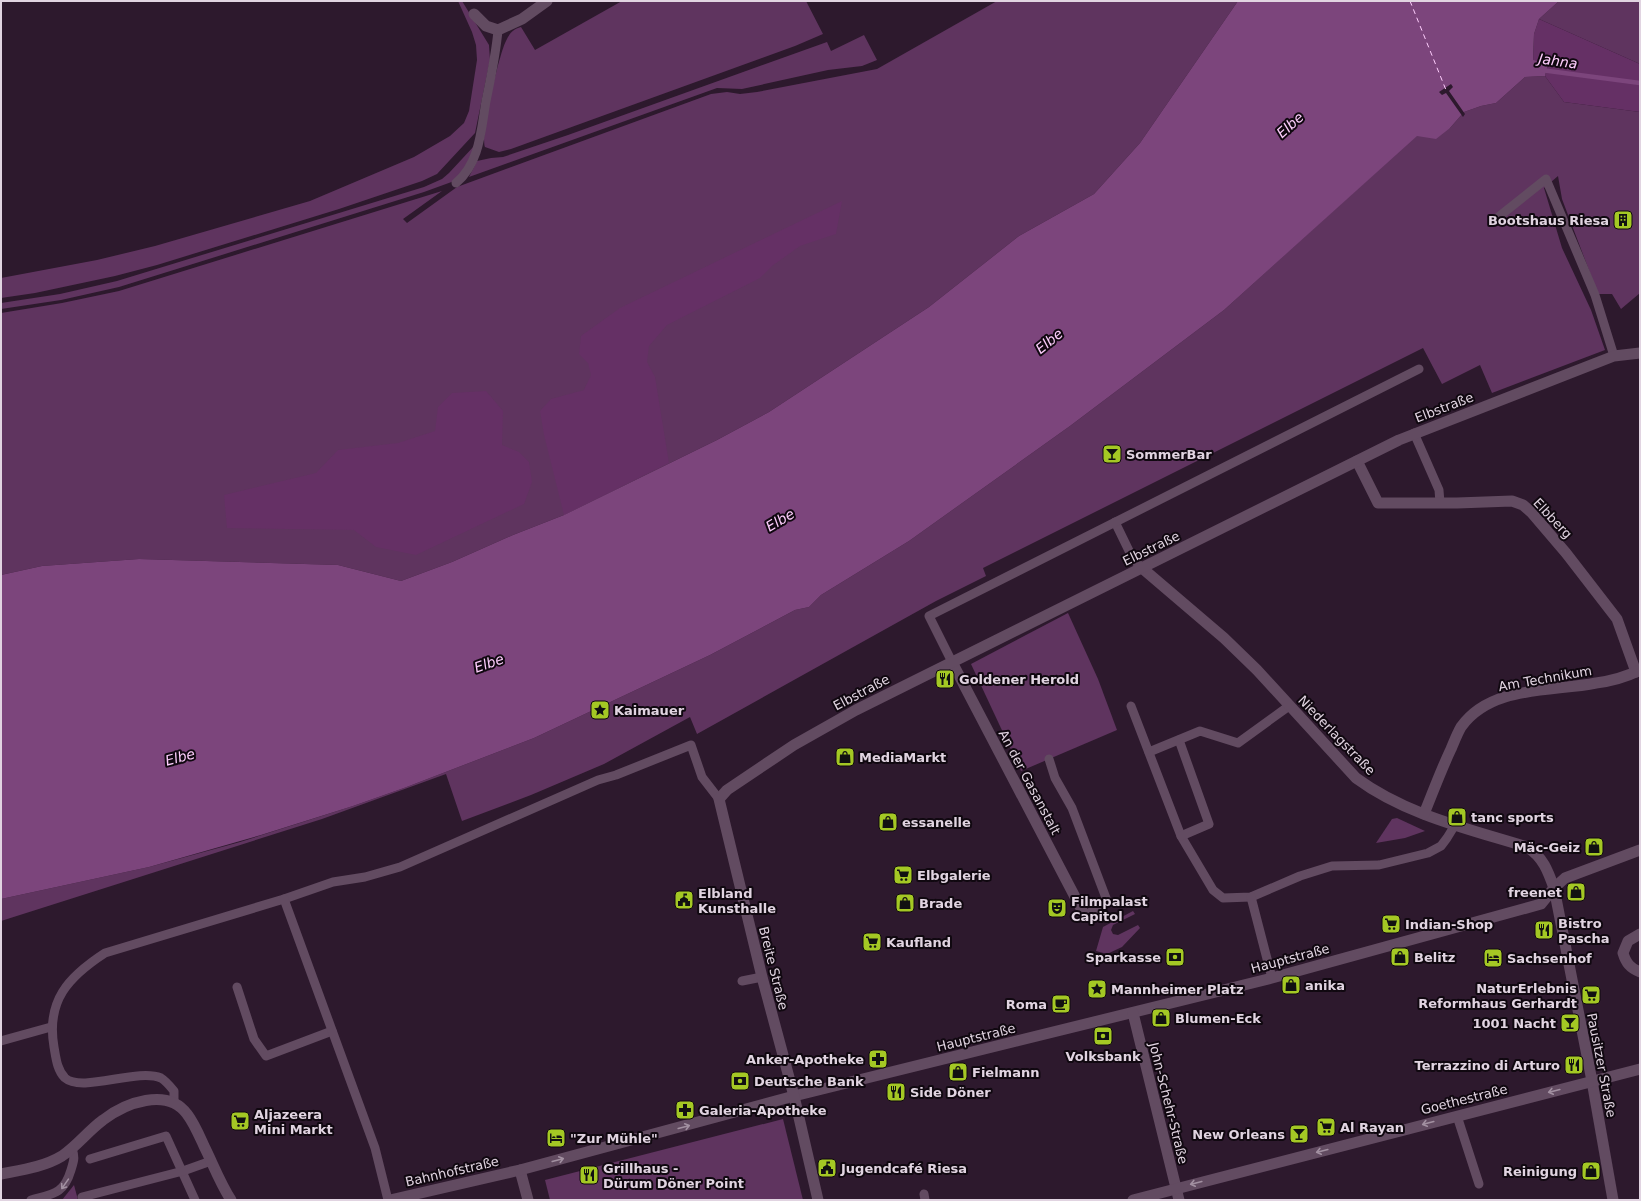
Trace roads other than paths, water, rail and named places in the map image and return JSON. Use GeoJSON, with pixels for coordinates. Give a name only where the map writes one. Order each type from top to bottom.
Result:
{"type":"FeatureCollection","features":[{"type":"Feature","properties":{"kind":"street"},"geometry":{"type":"LineString","coordinates":[[474,14],[486,26],[498,30],[522,20],[547,1]]}},
{"type":"Feature","properties":{"kind":"street","name":"Elbstraße"},"geometry":{"type":"LineString","coordinates":[[719,799],[727,790],[801,742],[856,710],[1414,433],[1614,356],[1640,353]]}},
{"type":"Feature","properties":{"kind":"street","name":"Elbberg"},"geometry":{"type":"LineString","coordinates":[[1357,461],[1378,503],[1512,501],[1523,505],[1566,552],[1617,619],[1638,671]]}},
{"type":"Feature","properties":{"kind":"street","name":"Niederlagstraße"},"geometry":{"type":"LineString","coordinates":[[1142,568],[1224,638],[1257,670],[1356,778],[1368,787],[1424,814],[1527,847],[1535,852],[1544,864],[1554,888]]}},
{"type":"Feature","properties":{"kind":"street","name":"An der Gasanstalt"},"geometry":{"type":"LineString","coordinates":[[952,662],[1084,916]]}},
{"type":"Feature","properties":{"kind":"street","name":"Am Technikum"},"geometry":{"type":"LineString","coordinates":[[1424,814],[1457,734],[1471,716],[1485,705],[1498,699],[1517,694],[1595,684],[1617,679],[1638,671]]}},
{"type":"Feature","properties":{"kind":"street","name":"Breite Straße"},"geometry":{"type":"LineString","coordinates":[[719,799],[762,977],[794,1096],[818,1200]]}},
{"type":"Feature","properties":{"kind":"street","name":"Hauptstraße"},"geometry":{"type":"LineString","coordinates":[[520,1170],[794,1096],[1272,978],[1541,904],[1554,888],[1565,878],[1640,850]]}},
{"type":"Feature","properties":{"kind":"street","name":"Pausitzer Straße"},"geometry":{"type":"LineString","coordinates":[[1554,888],[1592,1081],[1613,1200]]}},
{"type":"Feature","properties":{"kind":"street"},"geometry":{"type":"LineString","coordinates":[[1640,934],[1628,941],[1623,953],[1626,961],[1633,969],[1640,972]]}},
{"type":"Feature","properties":{"kind":"street","name":"John-Schehr-Straße"},"geometry":{"type":"LineString","coordinates":[[1133,1013],[1179,1200]]}},
{"type":"Feature","properties":{"kind":"street","name":"Goethestraße"},"geometry":{"type":"LineString","coordinates":[[1132,1200],[1640,1069]]}},
{"type":"Feature","properties":{"kind":"street"},"geometry":{"type":"LineString","coordinates":[[1,1174],[32,1168],[61,1156],[72,1148],[103,1119],[140,1101],[161,1099],[181,1107],[194,1124],[222,1186],[231,1200]]}},
{"type":"Feature","properties":{"kind":"street"},"geometry":{"type":"LineString","coordinates":[[520,1170],[528,1200]]}},
{"type":"Feature","properties":{"kind":"street","name":"Bahnhofstraße"},"geometry":{"type":"LineString","coordinates":[[389,1200],[520,1170]]}},
{"type":"Feature","properties":{"kind":"lane"},"geometry":{"type":"LineString","coordinates":[[456,183],[466,172],[480,142],[496,55],[498,30]]}},
{"type":"Feature","properties":{"kind":"lane"},"geometry":{"type":"LineString","coordinates":[[1497,218],[1546,179],[1595,295],[1614,356]]}},
{"type":"Feature","properties":{"kind":"lane"},"geometry":{"type":"LineString","coordinates":[[952,662],[929,616],[1419,368]]}},
{"type":"Feature","properties":{"kind":"lane"},"geometry":{"type":"LineString","coordinates":[[1414,433],[1439,490],[1440,503]]}},
{"type":"Feature","properties":{"kind":"lane"},"geometry":{"type":"LineString","coordinates":[[1115,522],[1133,559],[1142,568]]}},
{"type":"Feature","properties":{"kind":"lane"},"geometry":{"type":"LineString","coordinates":[[1131,706],[1181,836],[1213,890],[1223,898],[1251,897],[1300,876],[1332,866],[1379,865],[1428,853],[1441,846],[1448,838],[1455,825]]}},
{"type":"Feature","properties":{"kind":"lane"},"geometry":{"type":"LineString","coordinates":[[1149,752],[1200,731],[1238,742],[1289,706]]}},
{"type":"Feature","properties":{"kind":"lane"},"geometry":{"type":"LineString","coordinates":[[1179,740],[1209,824],[1181,836]]}},
{"type":"Feature","properties":{"kind":"lane"},"geometry":{"type":"LineString","coordinates":[[174,1103],[174,1091],[161,1078],[117,1078],[85,1083],[74,1082],[66,1078],[60,1071],[56,1061],[51,1027],[55,1004],[62,991],[86,966],[105,953],[284,899],[333,882],[365,877],[400,867],[598,780],[616,775],[691,745],[702,777],[719,799]]}},
{"type":"Feature","properties":{"kind":"lane"},"geometry":{"type":"LineString","coordinates":[[1049,759],[1055,778],[1072,808],[1106,898],[1100,905],[1084,916]]}},
{"type":"Feature","properties":{"kind":"lane"},"geometry":{"type":"LineString","coordinates":[[1251,897],[1272,978]]}},
{"type":"Feature","properties":{"kind":"lane"},"geometry":{"type":"LineString","coordinates":[[284,899],[375,1148],[389,1200]]}},
{"type":"Feature","properties":{"kind":"lane"},"geometry":{"type":"LineString","coordinates":[[742,981],[762,977]]}},
{"type":"Feature","properties":{"kind":"lane"},"geometry":{"type":"LineString","coordinates":[[237,987],[254,1039],[266,1056],[332,1031]]}},
{"type":"Feature","properties":{"kind":"lane"},"geometry":{"type":"LineString","coordinates":[[1,1041],[51,1027]]}},
{"type":"Feature","properties":{"kind":"lane"},"geometry":{"type":"LineString","coordinates":[[1457,1116],[1479,1184]]}},
{"type":"Feature","properties":{"kind":"lane"},"geometry":{"type":"LineString","coordinates":[[90,1160],[166,1136],[195,1200]]}},
{"type":"Feature","properties":{"kind":"lane"},"geometry":{"type":"LineString","coordinates":[[31,1200],[52,1195],[62,1189],[68,1180],[75,1157],[72,1148]]}},
{"type":"Feature","properties":{"kind":"lane"},"geometry":{"type":"LineString","coordinates":[[82,1197],[183,1172],[211,1161]]}},
{"type":"Feature","properties":{"kind":"water","name":"Elbe"},"geometry":{"type":"Polygon","coordinates":[[[1238,1],[1559,1],[1539,19],[1534,34],[1533,60],[1548,64],[1545,76],[1525,77],[1496,103],[1464,112],[1450,128],[1436,139],[1417,136],[1224,310],[1070,426],[909,541],[821,595],[809,607],[795,610],[710,655],[534,738],[404,788],[261,835],[149,867],[1,899],[1,575],[42,566],[139,559],[338,565],[401,581],[452,562],[513,535],[564,515],[717,440],[769,412],[929,307],[1019,236],[1094,194],[1140,143],[1238,1]]]}},
{"type":"Feature","properties":{"kind":"waterway","name":"Jahna"},"geometry":{"type":"LineString","coordinates":[[1541,70],[1640,83]]}},
{"type":"Feature","properties":{"kind":"place","name":"Bootshaus Riesa"},"geometry":{"type":"Point","coordinates":[1623,220]}},
{"type":"Feature","properties":{"kind":"place","name":"SommerBar"},"geometry":{"type":"Point","coordinates":[1112,454]}},
{"type":"Feature","properties":{"kind":"place","name":"Goldener Herold"},"geometry":{"type":"Point","coordinates":[945,679]}},
{"type":"Feature","properties":{"kind":"place","name":"Kaimauer"},"geometry":{"type":"Point","coordinates":[600,710]}},
{"type":"Feature","properties":{"kind":"place","name":"MediaMarkt"},"geometry":{"type":"Point","coordinates":[845,757]}},
{"type":"Feature","properties":{"kind":"place","name":"tanc sports"},"geometry":{"type":"Point","coordinates":[1457,817]}},
{"type":"Feature","properties":{"kind":"place","name":"essanelle"},"geometry":{"type":"Point","coordinates":[888,822]}},
{"type":"Feature","properties":{"kind":"place","name":"Mäc-Geiz"},"geometry":{"type":"Point","coordinates":[1594,847]}},
{"type":"Feature","properties":{"kind":"place","name":"Elbgalerie"},"geometry":{"type":"Point","coordinates":[903,875]}},
{"type":"Feature","properties":{"kind":"place","name":"freenet"},"geometry":{"type":"Point","coordinates":[1576,892]}},
{"type":"Feature","properties":{"kind":"place","name":"Elbland Kunsthalle"},"geometry":{"type":"Point","coordinates":[684,900]}},
{"type":"Feature","properties":{"kind":"place","name":"Brade"},"geometry":{"type":"Point","coordinates":[905,903]}},
{"type":"Feature","properties":{"kind":"place","name":"Filmpalast Capitol"},"geometry":{"type":"Point","coordinates":[1057,908]}},
{"type":"Feature","properties":{"kind":"place","name":"Indian-Shop"},"geometry":{"type":"Point","coordinates":[1391,924]}},
{"type":"Feature","properties":{"kind":"place","name":"Bistro Pascha"},"geometry":{"type":"Point","coordinates":[1544,930]}},
{"type":"Feature","properties":{"kind":"place","name":"Kaufland"},"geometry":{"type":"Point","coordinates":[872,942]}},
{"type":"Feature","properties":{"kind":"place","name":"Sparkasse"},"geometry":{"type":"Point","coordinates":[1175,957]}},
{"type":"Feature","properties":{"kind":"place","name":"Belitz"},"geometry":{"type":"Point","coordinates":[1400,957]}},
{"type":"Feature","properties":{"kind":"place","name":"Sachsenhof"},"geometry":{"type":"Point","coordinates":[1493,958]}},
{"type":"Feature","properties":{"kind":"place","name":"anika"},"geometry":{"type":"Point","coordinates":[1291,985]}},
{"type":"Feature","properties":{"kind":"place","name":"Mannheimer Platz"},"geometry":{"type":"Point","coordinates":[1097,989]}},
{"type":"Feature","properties":{"kind":"place","name":"NaturErlebnis Reformhaus Gerhardt"},"geometry":{"type":"Point","coordinates":[1591,995]}},
{"type":"Feature","properties":{"kind":"place","name":"Roma"},"geometry":{"type":"Point","coordinates":[1061,1004]}},
{"type":"Feature","properties":{"kind":"place","name":"Blumen-Eck"},"geometry":{"type":"Point","coordinates":[1161,1018]}},
{"type":"Feature","properties":{"kind":"place","name":"1001 Nacht"},"geometry":{"type":"Point","coordinates":[1570,1023]}},
{"type":"Feature","properties":{"kind":"place","name":"Volksbank"},"geometry":{"type":"Point","coordinates":[1103,1036]}},
{"type":"Feature","properties":{"kind":"place","name":"Anker-Apotheke"},"geometry":{"type":"Point","coordinates":[878,1059]}},
{"type":"Feature","properties":{"kind":"place","name":"Terrazzino di Arturo"},"geometry":{"type":"Point","coordinates":[1574,1065]}},
{"type":"Feature","properties":{"kind":"place","name":"Fielmann"},"geometry":{"type":"Point","coordinates":[958,1072]}},
{"type":"Feature","properties":{"kind":"place","name":"Deutsche Bank"},"geometry":{"type":"Point","coordinates":[740,1081]}},
{"type":"Feature","properties":{"kind":"place","name":"Side Döner"},"geometry":{"type":"Point","coordinates":[896,1092]}},
{"type":"Feature","properties":{"kind":"place","name":"Galeria-Apotheke"},"geometry":{"type":"Point","coordinates":[685,1110]}},
{"type":"Feature","properties":{"kind":"place","name":"Aljazeera Mini Markt"},"geometry":{"type":"Point","coordinates":[240,1121]}},
{"type":"Feature","properties":{"kind":"place","name":"Al Rayan"},"geometry":{"type":"Point","coordinates":[1326,1127]}},
{"type":"Feature","properties":{"kind":"place","name":"New Orleans"},"geometry":{"type":"Point","coordinates":[1299,1134]}},
{"type":"Feature","properties":{"kind":"place","name":"\"Zur Mühle\""},"geometry":{"type":"Point","coordinates":[556,1138]}},
{"type":"Feature","properties":{"kind":"place","name":"Jugendcafé Riesa"},"geometry":{"type":"Point","coordinates":[827,1168]}},
{"type":"Feature","properties":{"kind":"place","name":"Reinigung"},"geometry":{"type":"Point","coordinates":[1591,1171]}},
{"type":"Feature","properties":{"kind":"place","name":"Grillhaus - Dürum Döner Point"},"geometry":{"type":"Point","coordinates":[589,1175]}}]}
